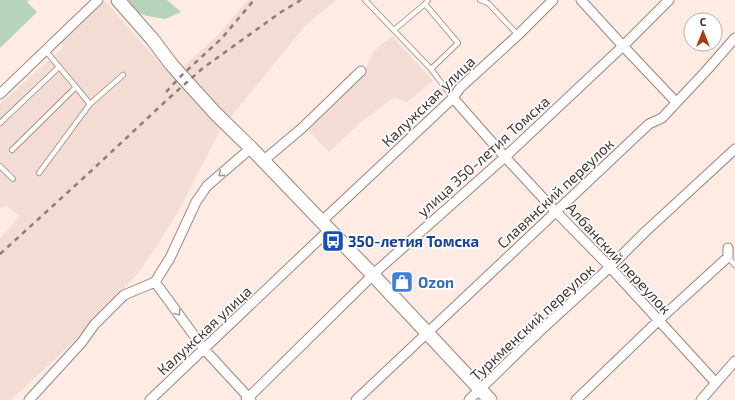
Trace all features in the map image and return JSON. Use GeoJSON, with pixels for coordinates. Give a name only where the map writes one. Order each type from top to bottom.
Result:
{"type":"FeatureCollection","features":[{"type":"Feature","properties":{"kind":"street"},"geometry":{"type":"LineString","coordinates":[[0,94],[98,0]]}},
{"type":"Feature","properties":{"kind":"street"},"geometry":{"type":"LineString","coordinates":[[118,0],[215,113],[251,148],[373,275],[490,400]]}},
{"type":"Feature","properties":{"kind":"street","name":"Калужская улица"},"geometry":{"type":"LineString","coordinates":[[150,400],[204,349],[453,98],[460,88],[518,35],[553,0]]}},
{"type":"Feature","properties":{"kind":"street"},"geometry":{"type":"LineString","coordinates":[[581,0],[622,46],[676,102]]}},
{"type":"Feature","properties":{"kind":"street","name":"улица 350-летия Томска"},"geometry":{"type":"LineString","coordinates":[[249,399],[373,275],[505,157],[669,0]]}},
{"type":"Feature","properties":{"kind":"street","name":"Славянский переулок"},"geometry":{"type":"LineString","coordinates":[[356,400],[649,124],[662,118],[735,39]]}},
{"type":"Feature","properties":{"kind":"street"},"geometry":{"type":"LineString","coordinates":[[263,161],[302,128],[361,71]]}},
{"type":"Feature","properties":{"kind":"street","name":"Албанский переулок"},"geometry":{"type":"LineString","coordinates":[[453,98],[505,157],[610,267],[716,383]]}},
{"type":"Feature","properties":{"kind":"street"},"geometry":{"type":"LineString","coordinates":[[29,400],[82,342],[94,325],[124,295],[155,282],[170,258],[196,202],[207,186],[251,148]]}},
{"type":"Feature","properties":{"kind":"street","name":"Туркменский переулок"},"geometry":{"type":"LineString","coordinates":[[469,400],[540,331],[735,149]]}},
{"type":"Feature","properties":{"kind":"street"},"geometry":{"type":"LineString","coordinates":[[576,400],[659,320],[728,257],[728,248]]}},
{"type":"Feature","properties":{"kind":"street"},"geometry":{"type":"LineString","coordinates":[[155,282],[204,349],[249,399]]}},
{"type":"Feature","properties":{"kind":"street"},"geometry":{"type":"LineString","coordinates":[[701,400],[735,361]]}},
{"type":"Feature","properties":{"kind":"lane"},"geometry":{"type":"LineString","coordinates":[[365,0],[431,69],[453,98]]}},
{"type":"Feature","properties":{"kind":"lane"},"geometry":{"type":"LineString","coordinates":[[480,0],[488,3],[518,35]]}},
{"type":"Feature","properties":{"kind":"lane"},"geometry":{"type":"LineString","coordinates":[[394,30],[426,2],[458,43],[431,69]]}},
{"type":"Feature","properties":{"kind":"lane"},"geometry":{"type":"LineString","coordinates":[[45,50],[90,104]]}},
{"type":"Feature","properties":{"kind":"lane"},"geometry":{"type":"LineString","coordinates":[[0,123],[59,67]]}},
{"type":"Feature","properties":{"kind":"lane"},"geometry":{"type":"LineString","coordinates":[[39,172],[90,104],[123,75]]}},
{"type":"Feature","properties":{"kind":"lane"},"geometry":{"type":"LineString","coordinates":[[12,150],[76,87]]}},
{"type":"Feature","properties":{"kind":"lane"},"geometry":{"type":"LineString","coordinates":[[0,166],[13,179]]}},
{"type":"Feature","properties":{"kind":"lane"},"geometry":{"type":"LineString","coordinates":[[728,257],[735,264]]}},
{"type":"Feature","properties":{"kind":"shaded area"},"geometry":{"type":"Polygon","coordinates":[[[248,0],[336,0],[305,26],[229,119],[184,66],[218,35],[248,0]]]}},
{"type":"Feature","properties":{"kind":"shaded area"},"geometry":{"type":"Polygon","coordinates":[[[105,1],[164,68],[222,127],[180,208],[139,272],[71,344],[11,400],[0,400],[0,238],[20,216],[7,206],[0,208],[0,104],[64,47],[60,42],[105,1]]]}},
{"type":"Feature","properties":{"kind":"shaded area"},"geometry":{"type":"Polygon","coordinates":[[[392,36],[433,81],[407,102],[394,97],[361,122],[329,152],[306,128],[364,73],[373,52],[392,36]]]}},
{"type":"Feature","properties":{"kind":"green space"},"geometry":{"type":"Polygon","coordinates":[[[0,0],[29,0],[27,2],[37,12],[0,48],[0,0]]]}},
{"type":"Feature","properties":{"kind":"green space"},"geometry":{"type":"Polygon","coordinates":[[[128,0],[167,0],[181,12],[165,19],[147,16],[139,13],[128,0]]]}},
{"type":"Feature","properties":{"kind":"railway"},"geometry":{"type":"LineString","coordinates":[[166,92],[222,38],[254,0]]}},
{"type":"Feature","properties":{"kind":"railway"},"geometry":{"type":"LineString","coordinates":[[0,254],[203,68],[281,12],[301,0]]}},
{"type":"Feature","properties":{"kind":"place","name":"350-летия Томска"},"geometry":{"type":"Point","coordinates":[333,241]}},
{"type":"Feature","properties":{"kind":"place","name":"Ozon"},"geometry":{"type":"Point","coordinates":[402,282]}}]}
